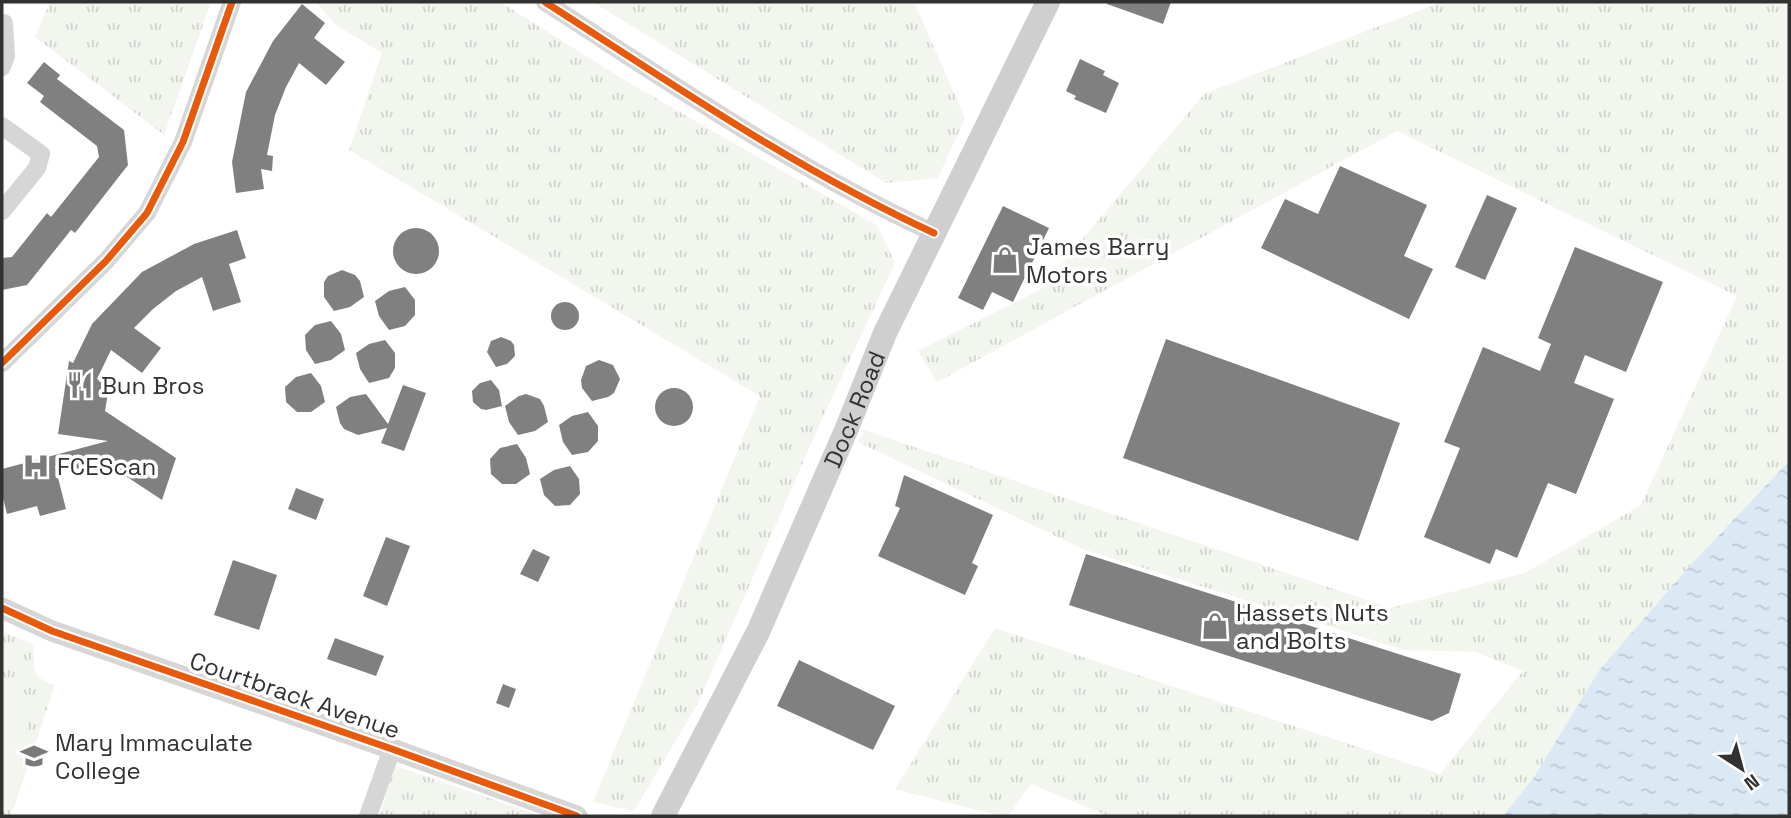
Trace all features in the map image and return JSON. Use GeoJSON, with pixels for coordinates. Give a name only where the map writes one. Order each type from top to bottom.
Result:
{"type":"FeatureCollection","features":[{"type":"Feature","properties":{"kind":"main road","name":"Dock Road"},"geometry":{"type":"LineString","coordinates":[[663,816],[758,632],[847,428],[885,333],[1048,2]]}},
{"type":"Feature","properties":{"kind":"street"},"geometry":{"type":"LineString","coordinates":[[4,355],[106,261],[147,214],[183,142],[232,2]]}},
{"type":"Feature","properties":{"kind":"street"},"geometry":{"type":"LineString","coordinates":[[545,2],[718,114],[884,211],[934,233]]}},
{"type":"Feature","properties":{"kind":"street"},"geometry":{"type":"LineString","coordinates":[[2,23],[6,56],[2,66]]}},
{"type":"Feature","properties":{"kind":"street"},"geometry":{"type":"LineString","coordinates":[[2,126],[41,154],[37,168],[2,211]]}},
{"type":"Feature","properties":{"kind":"street","name":"Courtbrack Avenue"},"geometry":{"type":"LineString","coordinates":[[2,608],[52,631],[577,816]]}},
{"type":"Feature","properties":{"kind":"street"},"geometry":{"type":"LineString","coordinates":[[368,816],[393,749]]}},
{"type":"Feature","properties":{"kind":"green space"},"geometry":{"type":"Polygon","coordinates":[[[50,2],[211,2],[164,135],[35,37],[50,2]]]}},
{"type":"Feature","properties":{"kind":"green space"},"geometry":{"type":"Polygon","coordinates":[[[315,2],[500,2],[626,81],[878,226],[895,263],[821,421],[698,703],[634,811],[593,802],[760,396],[349,150],[382,53],[336,25],[315,2]]]}},
{"type":"Feature","properties":{"kind":"green space"},"geometry":{"type":"Polygon","coordinates":[[[593,2],[914,2],[965,118],[938,178],[886,183],[593,2]]]}},
{"type":"Feature","properties":{"kind":"green space"},"geometry":{"type":"Polygon","coordinates":[[[1441,2],[1789,2],[1789,461],[1687,569],[1600,669],[1534,777],[1503,816],[1108,816],[1031,784],[1008,816],[1000,816],[895,789],[995,628],[1440,774],[1523,671],[1476,652],[1404,650],[1083,549],[858,442],[864,430],[1390,608],[1525,573],[1641,505],[1737,296],[1397,131],[937,382],[918,351],[1040,290],[1204,94],[1441,2]]]}},
{"type":"Feature","properties":{"kind":"green space"},"geometry":{"type":"Polygon","coordinates":[[[2,631],[33,644],[37,675],[55,685],[9,816],[2,816],[2,793],[10,795],[31,704],[2,697],[2,631]]]}},
{"type":"Feature","properties":{"kind":"green space"},"geometry":{"type":"Polygon","coordinates":[[[2,697],[32,704],[11,795],[2,793],[2,697]]]}},
{"type":"Feature","properties":{"kind":"green space"},"geometry":{"type":"Polygon","coordinates":[[[396,766],[541,816],[379,816],[396,766]]]}},
{"type":"Feature","properties":{"kind":"water"},"geometry":{"type":"Polygon","coordinates":[[[1789,461],[1789,816],[1503,816],[1534,777],[1600,669],[1687,569],[1789,461]]]}},
{"type":"Feature","properties":{"kind":"building"},"geometry":{"type":"Polygon","coordinates":[[[1107,2],[1171,2],[1163,24],[1107,2]]]}},
{"type":"Feature","properties":{"kind":"building"},"geometry":{"type":"Polygon","coordinates":[[[302,4],[325,23],[314,38],[345,62],[326,85],[299,63],[275,115],[267,155],[273,156],[272,171],[261,169],[264,189],[236,193],[232,162],[246,92],[273,41],[302,4]]]}},
{"type":"Feature","properties":{"kind":"building"},"geometry":{"type":"Polygon","coordinates":[[[1080,59],[1105,71],[1103,75],[1119,83],[1106,113],[1074,99],[1076,96],[1066,91],[1080,59]]]}},
{"type":"Feature","properties":{"kind":"building"},"geometry":{"type":"Polygon","coordinates":[[[44,62],[60,75],[57,79],[124,130],[128,165],[75,233],[71,230],[27,285],[2,290],[2,258],[12,257],[47,213],[51,217],[99,157],[97,146],[40,102],[44,96],[27,83],[44,62]]]}},
{"type":"Feature","properties":{"kind":"building"},"geometry":{"type":"Polygon","coordinates":[[[1340,166],[1427,205],[1404,256],[1433,269],[1409,319],[1261,248],[1285,199],[1318,214],[1340,166]]]}},
{"type":"Feature","properties":{"kind":"building"},"geometry":{"type":"Polygon","coordinates":[[[1487,195],[1517,208],[1485,280],[1455,267],[1487,195]]]}},
{"type":"Feature","properties":{"kind":"building","name":"James Barry Motors"},"geometry":{"type":"Polygon","coordinates":[[[1003,206],[1049,228],[1013,302],[992,292],[983,310],[958,298],[1003,206]]]}},
{"type":"Feature","properties":{"kind":"building"},"geometry":{"type":"Polygon","coordinates":[[[416,228],[432,235],[439,251],[432,267],[416,274],[400,267],[393,251],[400,235],[416,228]]]}},
{"type":"Feature","properties":{"kind":"building"},"geometry":{"type":"Polygon","coordinates":[[[237,230],[246,258],[229,264],[241,302],[213,311],[202,277],[176,291],[134,328],[161,348],[142,373],[111,350],[97,379],[109,387],[105,411],[176,458],[162,500],[100,459],[80,469],[55,466],[66,509],[40,516],[37,506],[7,514],[2,494],[2,469],[108,441],[58,434],[69,361],[73,363],[92,324],[142,272],[194,244],[237,230]]]}},
{"type":"Feature","properties":{"kind":"building"},"geometry":{"type":"Polygon","coordinates":[[[1575,247],[1663,282],[1626,372],[1585,355],[1574,383],[1614,399],[1576,494],[1548,483],[1517,558],[1496,549],[1490,564],[1424,537],[1460,448],[1444,442],[1483,347],[1540,371],[1551,344],[1538,338],[1575,247]]]}},
{"type":"Feature","properties":{"kind":"building"},"geometry":{"type":"Polygon","coordinates":[[[342,270],[355,275],[360,281],[364,297],[350,307],[334,311],[324,297],[324,282],[328,276],[342,270]]]}},
{"type":"Feature","properties":{"kind":"building"},"geometry":{"type":"Polygon","coordinates":[[[405,287],[415,300],[415,315],[405,326],[389,330],[379,316],[375,301],[389,291],[405,287]]]}},
{"type":"Feature","properties":{"kind":"building"},"geometry":{"type":"Polygon","coordinates":[[[565,302],[575,306],[579,316],[575,326],[565,330],[555,326],[551,316],[555,306],[565,302]]]}},
{"type":"Feature","properties":{"kind":"building"},"geometry":{"type":"Polygon","coordinates":[[[331,321],[341,334],[345,350],[331,360],[315,364],[306,350],[305,335],[315,325],[331,321]]]}},
{"type":"Feature","properties":{"kind":"building"},"geometry":{"type":"Polygon","coordinates":[[[501,337],[514,345],[515,356],[507,364],[496,367],[487,352],[491,341],[501,337]]]}},
{"type":"Feature","properties":{"kind":"building"},"geometry":{"type":"Polygon","coordinates":[[[1166,339],[1400,423],[1358,541],[1123,458],[1166,339]]]}},
{"type":"Feature","properties":{"kind":"building"},"geometry":{"type":"Polygon","coordinates":[[[385,340],[395,353],[395,368],[389,378],[369,383],[360,369],[356,353],[369,344],[385,340]]]}},
{"type":"Feature","properties":{"kind":"building"},"geometry":{"type":"Polygon","coordinates":[[[599,360],[613,365],[620,379],[614,393],[592,401],[582,388],[581,380],[586,366],[599,360]]]}},
{"type":"Feature","properties":{"kind":"building"},"geometry":{"type":"Polygon","coordinates":[[[311,373],[321,386],[325,402],[311,412],[297,412],[286,402],[285,387],[296,377],[311,373]]]}},
{"type":"Feature","properties":{"kind":"building"},"geometry":{"type":"Polygon","coordinates":[[[491,380],[499,390],[502,406],[481,409],[473,402],[472,391],[480,383],[491,380]]]}},
{"type":"Feature","properties":{"kind":"building"},"geometry":{"type":"Polygon","coordinates":[[[403,385],[426,393],[404,451],[381,443],[387,428],[358,435],[344,429],[336,407],[350,397],[366,394],[388,424],[403,385]]]}},
{"type":"Feature","properties":{"kind":"building"},"geometry":{"type":"Polygon","coordinates":[[[674,388],[688,393],[693,407],[688,421],[674,426],[660,421],[655,407],[660,393],[674,388]]]}},
{"type":"Feature","properties":{"kind":"building"},"geometry":{"type":"Polygon","coordinates":[[[526,394],[540,399],[548,422],[535,431],[518,435],[509,422],[505,406],[526,394]]]}},
{"type":"Feature","properties":{"kind":"building"},"geometry":{"type":"Polygon","coordinates":[[[588,412],[598,426],[598,441],[588,452],[572,455],[563,442],[559,425],[572,416],[588,412]]]}},
{"type":"Feature","properties":{"kind":"building"},"geometry":{"type":"Polygon","coordinates":[[[517,444],[526,458],[530,474],[516,484],[502,484],[491,474],[490,459],[500,448],[517,444]]]}},
{"type":"Feature","properties":{"kind":"building"},"geometry":{"type":"Polygon","coordinates":[[[570,466],[579,479],[580,494],[570,505],[555,506],[544,495],[540,479],[554,470],[570,466]]]}},
{"type":"Feature","properties":{"kind":"building"},"geometry":{"type":"Polygon","coordinates":[[[904,475],[993,515],[972,563],[978,566],[965,595],[878,556],[900,508],[895,506],[904,475]]]}},
{"type":"Feature","properties":{"kind":"building"},"geometry":{"type":"Polygon","coordinates":[[[296,488],[324,499],[316,520],[288,509],[296,488]]]}},
{"type":"Feature","properties":{"kind":"building"},"geometry":{"type":"Polygon","coordinates":[[[386,537],[410,546],[387,606],[363,596],[386,537]]]}},
{"type":"Feature","properties":{"kind":"building"},"geometry":{"type":"Polygon","coordinates":[[[533,549],[550,557],[538,582],[520,574],[533,549]]]}},
{"type":"Feature","properties":{"kind":"building"},"geometry":{"type":"Polygon","coordinates":[[[1086,554],[1461,674],[1449,713],[1432,721],[1069,605],[1086,554]]]}},
{"type":"Feature","properties":{"kind":"building"},"geometry":{"type":"Polygon","coordinates":[[[233,560],[277,575],[259,630],[214,615],[233,560]]]}},
{"type":"Feature","properties":{"kind":"building"},"geometry":{"type":"Polygon","coordinates":[[[335,638],[384,656],[376,676],[327,659],[335,638]]]}},
{"type":"Feature","properties":{"kind":"building"},"geometry":{"type":"Polygon","coordinates":[[[799,660],[895,706],[873,750],[777,706],[799,660]]]}},
{"type":"Feature","properties":{"kind":"building"},"geometry":{"type":"Polygon","coordinates":[[[503,684],[516,689],[509,708],[496,703],[503,684]]]}},
{"type":"Feature","properties":{"kind":"cycle path"},"geometry":{"type":"LineString","coordinates":[[2,363],[106,261],[147,213],[183,142],[232,2]]}},
{"type":"Feature","properties":{"kind":"cycle path"},"geometry":{"type":"LineString","coordinates":[[545,2],[784,154],[934,233]]}},
{"type":"Feature","properties":{"kind":"cycle path"},"geometry":{"type":"LineString","coordinates":[[2,608],[52,631],[577,816]]}},
{"type":"Feature","properties":{"kind":"place","name":"James Barry Motors"},"geometry":{"type":"Point","coordinates":[1005,260]}},
{"type":"Feature","properties":{"kind":"place","name":"Bun Bros"},"geometry":{"type":"Point","coordinates":[80,385]}},
{"type":"Feature","properties":{"kind":"place","name":"FCEScan"},"geometry":{"type":"Point","coordinates":[36,466]}},
{"type":"Feature","properties":{"kind":"place","name":"Hassets Nuts and Bolts"},"geometry":{"type":"Point","coordinates":[1215,626]}},
{"type":"Feature","properties":{"kind":"place","name":"Mary Immaculate College"},"geometry":{"type":"Point","coordinates":[34,756]}}]}
